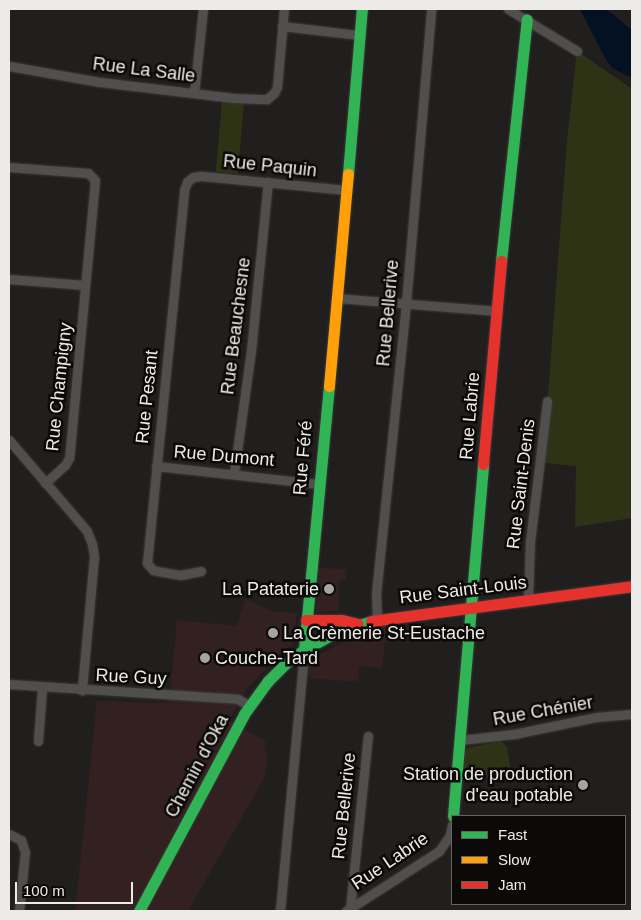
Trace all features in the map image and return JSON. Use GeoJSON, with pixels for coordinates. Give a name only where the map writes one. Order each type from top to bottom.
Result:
{"type":"FeatureCollection","features":[{"type":"Feature","properties":{"kind":"street"},"geometry":{"type":"LineString","coordinates":[[194,93],[203,9]]}},
{"type":"Feature","properties":{"kind":"street"},"geometry":{"type":"LineString","coordinates":[[284,9],[282,26],[359,36]]}},
{"type":"Feature","properties":{"kind":"street","name":"Rue Féré"},"geometry":{"type":"LineString","coordinates":[[280,911],[362,9]]}},
{"type":"Feature","properties":{"kind":"street","name":"Rue Bellerive"},"geometry":{"type":"LineString","coordinates":[[377,619],[375,610],[377,584],[406,303],[431,9]]}},
{"type":"Feature","properties":{"kind":"street"},"geometry":{"type":"LineString","coordinates":[[508,9],[577,51]]}},
{"type":"Feature","properties":{"kind":"street","name":"Rue Labrie"},"geometry":{"type":"LineString","coordinates":[[453,815],[496,312],[527,19]]}},
{"type":"Feature","properties":{"kind":"street","name":"Rue La Salle"},"geometry":{"type":"LineString","coordinates":[[9,66],[100,82],[234,98],[267,99],[274,93],[282,26]]}},
{"type":"Feature","properties":{"kind":"street","name":"Rue Champigny"},"geometry":{"type":"LineString","coordinates":[[9,167],[82,172],[92,175],[96,188],[69,458],[65,465],[46,483]]}},
{"type":"Feature","properties":{"kind":"street","name":"Rue Paquin"},"geometry":{"type":"LineString","coordinates":[[190,179],[201,176],[347,190]]}},
{"type":"Feature","properties":{"kind":"street","name":"Rue Pesant"},"geometry":{"type":"LineString","coordinates":[[190,179],[184,190],[147,563],[153,570],[180,575],[201,571]]}},
{"type":"Feature","properties":{"kind":"street","name":"Rue Beauchesne"},"geometry":{"type":"LineString","coordinates":[[234,473],[251,351],[268,182]]}},
{"type":"Feature","properties":{"kind":"street"},"geometry":{"type":"LineString","coordinates":[[9,279],[86,285]]}},
{"type":"Feature","properties":{"kind":"street"},"geometry":{"type":"LineString","coordinates":[[336,298],[496,312]]}},
{"type":"Feature","properties":{"kind":"street","name":"Rue Saint-Denis"},"geometry":{"type":"LineString","coordinates":[[528,600],[530,542],[547,401]]}},
{"type":"Feature","properties":{"kind":"street"},"geometry":{"type":"LineString","coordinates":[[9,440],[87,532],[92,544],[94,557],[82,690]]}},
{"type":"Feature","properties":{"kind":"street","name":"Rue Dumont"},"geometry":{"type":"LineString","coordinates":[[156,466],[234,473],[318,484]]}},
{"type":"Feature","properties":{"kind":"street","name":"Rue Saint-Louis"},"geometry":{"type":"LineString","coordinates":[[304,650],[336,632],[377,619],[632,586]]}},
{"type":"Feature","properties":{"kind":"street"},"geometry":{"type":"LineString","coordinates":[[306,620],[342,620],[358,624]]}},
{"type":"Feature","properties":{"kind":"street","name":"Chemin d'Oka"},"geometry":{"type":"LineString","coordinates":[[139,911],[250,706],[275,674],[304,650]]}},
{"type":"Feature","properties":{"kind":"street","name":"Rue Guy"},"geometry":{"type":"LineString","coordinates":[[9,684],[42,688],[238,699],[250,706]]}},
{"type":"Feature","properties":{"kind":"street"},"geometry":{"type":"LineString","coordinates":[[38,741],[42,688]]}},
{"type":"Feature","properties":{"kind":"street","name":"Rue Chénier"},"geometry":{"type":"LineString","coordinates":[[460,740],[514,734],[598,717],[632,714]]}},
{"type":"Feature","properties":{"kind":"street","name":"Rue Bellerive"},"geometry":{"type":"LineString","coordinates":[[348,910],[368,736]]}},
{"type":"Feature","properties":{"kind":"street"},"geometry":{"type":"LineString","coordinates":[[9,834],[21,840],[26,852],[19,911]]}},
{"type":"Feature","properties":{"kind":"street","name":"Rue Labrie"},"geometry":{"type":"LineString","coordinates":[[348,910],[439,851],[451,836]]}},
{"type":"Feature","properties":{"kind":"shaded area"},"geometry":{"type":"Polygon","coordinates":[[[318,568],[346,569],[346,580],[340,580],[338,611],[316,612],[318,568]]]}},
{"type":"Feature","properties":{"kind":"shaded area"},"geometry":{"type":"Polygon","coordinates":[[[245,599],[272,611],[297,613],[293,642],[247,688],[229,720],[266,742],[264,751],[268,752],[265,777],[188,911],[75,911],[97,701],[169,703],[177,620],[237,626],[245,599]]]}},
{"type":"Feature","properties":{"kind":"shaded area"},"geometry":{"type":"Polygon","coordinates":[[[387,624],[382,668],[359,666],[358,682],[308,678],[309,664],[321,654],[356,635],[387,624]]]}},
{"type":"Feature","properties":{"kind":"green space"},"geometry":{"type":"Polygon","coordinates":[[[577,51],[632,89],[632,518],[575,527],[576,466],[543,463],[567,140],[577,51]]]}},
{"type":"Feature","properties":{"kind":"green space"},"geometry":{"type":"Polygon","coordinates":[[[222,101],[244,103],[238,174],[216,172],[222,101]]]}},
{"type":"Feature","properties":{"kind":"green space"},"geometry":{"type":"Polygon","coordinates":[[[501,741],[507,747],[512,778],[461,776],[463,752],[467,748],[501,741]]]}},
{"type":"Feature","properties":{"kind":"water"},"geometry":{"type":"Polygon","coordinates":[[[580,9],[606,9],[632,30],[632,78],[612,68],[580,9]]]}},
{"type":"Feature","properties":{"kind":"traffic: fast"},"geometry":{"type":"LineString","coordinates":[[348,174],[362,9]]}},
{"type":"Feature","properties":{"kind":"traffic: fast"},"geometry":{"type":"LineString","coordinates":[[501,261],[527,19]]}},
{"type":"Feature","properties":{"kind":"traffic: fast"},"geometry":{"type":"LineString","coordinates":[[304,650],[329,386]]}},
{"type":"Feature","properties":{"kind":"traffic: fast"},"geometry":{"type":"LineString","coordinates":[[453,815],[483,464]]}},
{"type":"Feature","properties":{"kind":"traffic: fast"},"geometry":{"type":"LineString","coordinates":[[139,911],[244,714],[268,681],[286,663],[304,650],[336,632],[371,621]]}},
{"type":"Feature","properties":{"kind":"traffic: slow"},"geometry":{"type":"LineString","coordinates":[[329,386],[348,174]]}},
{"type":"Feature","properties":{"kind":"traffic: jam"},"geometry":{"type":"LineString","coordinates":[[483,464],[501,261]]}},
{"type":"Feature","properties":{"kind":"traffic: jam"},"geometry":{"type":"LineString","coordinates":[[371,621],[632,586]]}},
{"type":"Feature","properties":{"kind":"traffic: jam"},"geometry":{"type":"LineString","coordinates":[[306,620],[342,620],[358,624]]}},
{"type":"Feature","properties":{"kind":"place","name":"La Pataterie"},"geometry":{"type":"Point","coordinates":[329,589]}},
{"type":"Feature","properties":{"kind":"place","name":"La Crèmerie St-Eustache"},"geometry":{"type":"Point","coordinates":[273,633]}},
{"type":"Feature","properties":{"kind":"place","name":"Couche-Tard"},"geometry":{"type":"Point","coordinates":[205,658]}},
{"type":"Feature","properties":{"kind":"place","name":"Station de production d'eau potable"},"geometry":{"type":"Point","coordinates":[583,785]}}]}
